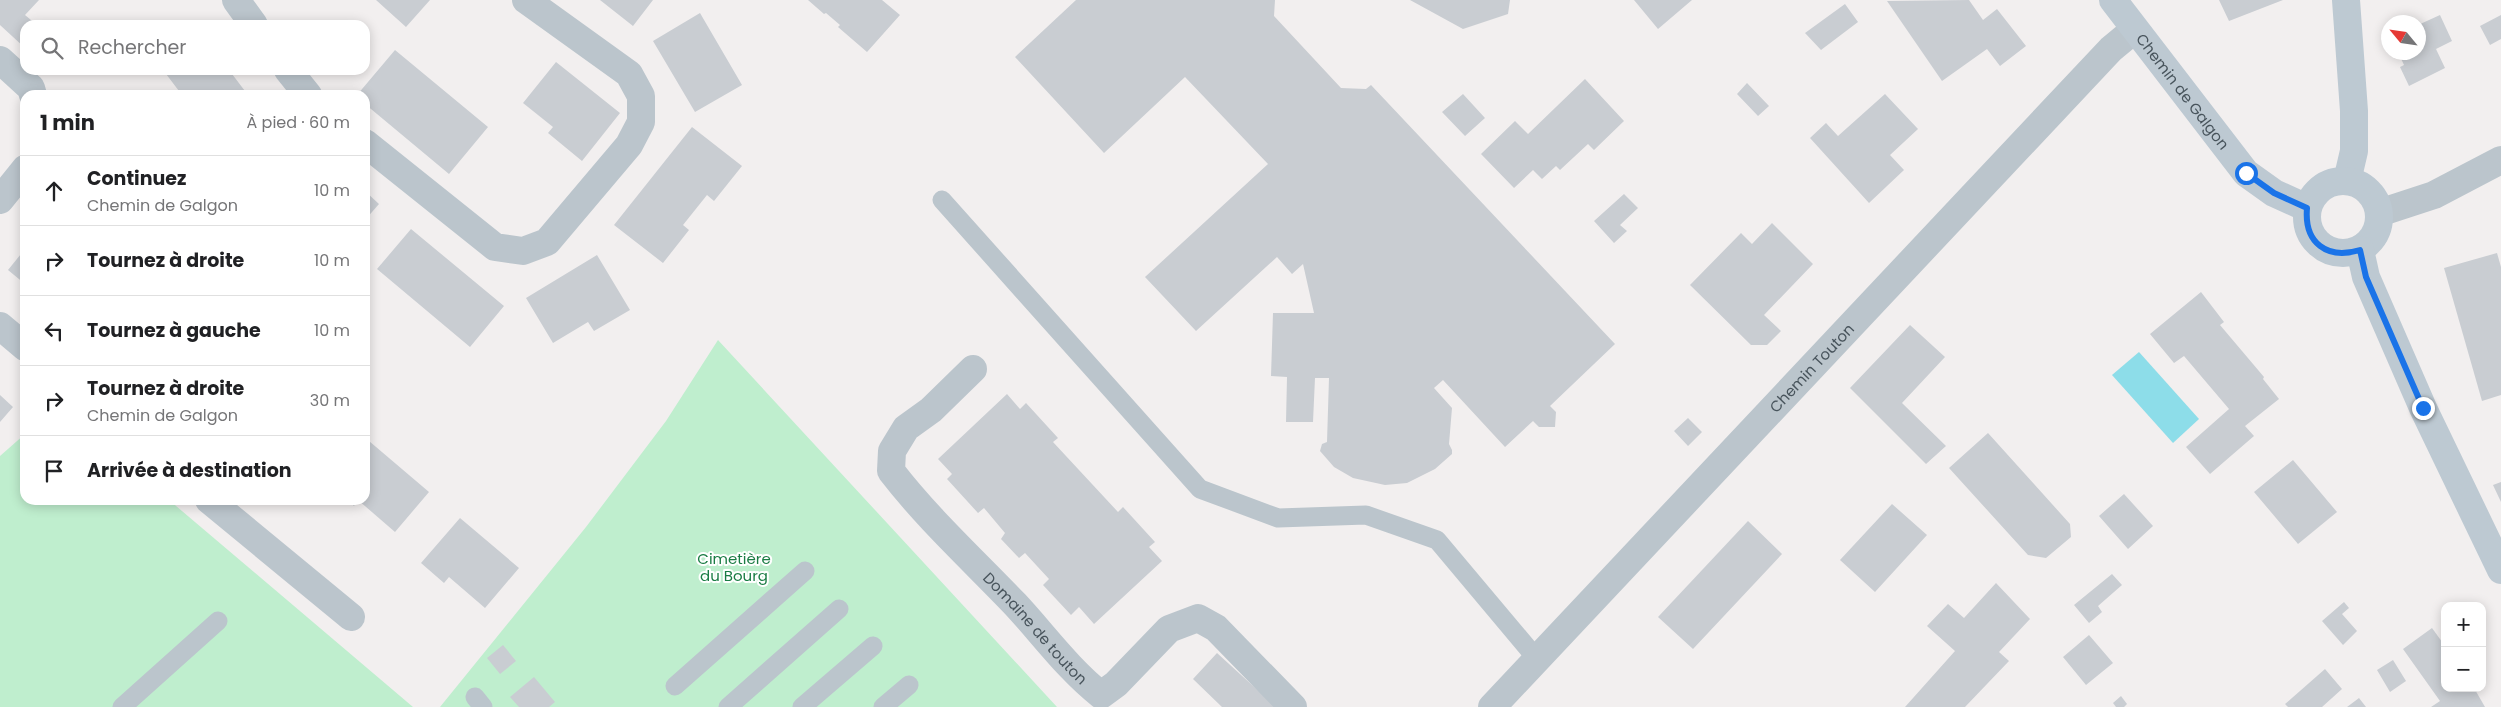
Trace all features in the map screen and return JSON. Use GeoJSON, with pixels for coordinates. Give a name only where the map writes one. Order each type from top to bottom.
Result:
{"type":"FeatureCollection","features":[{"type":"Feature","properties":{"kind":"main road","name":"Chemin de Galgon"},"geometry":{"type":"LineString","coordinates":[[2113,0],[2134,30],[2246,173],[2274,193],[2307,208]]}},
{"type":"Feature","properties":{"kind":"main road"},"geometry":{"type":"LineString","coordinates":[[2346,0],[2354,111],[2354,151],[2347,181]]}},
{"type":"Feature","properties":{"kind":"main road"},"geometry":{"type":"LineString","coordinates":[[2336,181],[2347,181],[2358,184],[2368,191],[2376,202],[2379,213],[2378,228],[2371,241],[2360,250],[2340,254],[2320,246],[2311,235],[2306,222],[2307,208],[2318,190],[2336,181]]}},
{"type":"Feature","properties":{"kind":"main road"},"geometry":{"type":"LineString","coordinates":[[2360,250],[2366,277],[2419,399],[2501,570]]}},
{"type":"Feature","properties":{"kind":"street"},"geometry":{"type":"LineString","coordinates":[[236,0],[250,20]]}},
{"type":"Feature","properties":{"kind":"street"},"geometry":{"type":"LineString","coordinates":[[370,147],[495,247],[523,251],[546,242],[629,145],[641,122],[641,96],[628,74],[526,0]]}},
{"type":"Feature","properties":{"kind":"street","name":"Chemin Touton"},"geometry":{"type":"LineString","coordinates":[[1492,707],[2111,49],[2134,30]]}},
{"type":"Feature","properties":{"kind":"street"},"geometry":{"type":"LineString","coordinates":[[0,60],[32,90]]}},
{"type":"Feature","properties":{"kind":"street"},"geometry":{"type":"LineString","coordinates":[[292,75],[304,90]]}},
{"type":"Feature","properties":{"kind":"street"},"geometry":{"type":"LineString","coordinates":[[2379,213],[2434,195],[2501,160]]}},
{"type":"Feature","properties":{"kind":"street"},"geometry":{"type":"LineString","coordinates":[[0,200],[20,175]]}},
{"type":"Feature","properties":{"kind":"street"},"geometry":{"type":"LineString","coordinates":[[0,326],[20,343]]}},
{"type":"Feature","properties":{"kind":"street","name":"Domaine de touton"},"geometry":{"type":"LineString","coordinates":[[972,369],[930,410],[906,428],[892,451],[891,471],[911,497],[1042,633],[1082,680],[1101,695],[1116,684],[1169,629],[1198,618],[1216,628],[1293,707]]}},
{"type":"Feature","properties":{"kind":"street"},"geometry":{"type":"LineString","coordinates":[[216,505],[351,617]]}},
{"type":"Feature","properties":{"kind":"lane"},"geometry":{"type":"LineString","coordinates":[[942,200],[1200,489],[1278,518],[1366,515],[1436,540],[1537,659]]}},
{"type":"Feature","properties":{"kind":"lane"},"geometry":{"type":"LineString","coordinates":[[675,686],[805,570]]}},
{"type":"Feature","properties":{"kind":"lane"},"geometry":{"type":"LineString","coordinates":[[728,707],[839,609]]}},
{"type":"Feature","properties":{"kind":"lane"},"geometry":{"type":"LineString","coordinates":[[122,707],[218,621]]}},
{"type":"Feature","properties":{"kind":"lane"},"geometry":{"type":"LineString","coordinates":[[802,707],[873,646]]}},
{"type":"Feature","properties":{"kind":"lane"},"geometry":{"type":"LineString","coordinates":[[883,707],[909,685]]}},
{"type":"Feature","properties":{"kind":"green space","name":"Cimetière du Bourg"},"geometry":{"type":"Polygon","coordinates":[[[718,340],[1057,707],[440,707],[586,527],[666,421],[718,340]]]}},
{"type":"Feature","properties":{"kind":"green space"},"geometry":{"type":"Polygon","coordinates":[[[20,438],[20,505],[175,505],[413,707],[0,707],[0,456],[20,438]]]}},
{"type":"Feature","properties":{"kind":"water"},"geometry":{"type":"Polygon","coordinates":[[[2139,352],[2199,419],[2173,443],[2112,375],[2139,352]]]}},
{"type":"Feature","properties":{"kind":"building"},"geometry":{"type":"Polygon","coordinates":[[[0,0],[39,0],[25,15],[31,20],[20,20],[20,43],[0,25],[0,0]]]}},
{"type":"Feature","properties":{"kind":"building"},"geometry":{"type":"Polygon","coordinates":[[[376,0],[430,0],[406,27],[376,0]]]}},
{"type":"Feature","properties":{"kind":"building"},"geometry":{"type":"Polygon","coordinates":[[[600,0],[653,0],[633,26],[600,0]]]}},
{"type":"Feature","properties":{"kind":"building"},"geometry":{"type":"Polygon","coordinates":[[[808,0],[882,0],[900,15],[867,52],[838,27],[840,25],[808,0]]]}},
{"type":"Feature","properties":{"kind":"building"},"geometry":{"type":"Polygon","coordinates":[[[1076,0],[1275,0],[1274,16],[1341,88],[1366,89],[1371,85],[1615,344],[1550,406],[1556,412],[1555,427],[1539,427],[1533,421],[1505,447],[1443,380],[1434,388],[1452,408],[1449,444],[1452,454],[1435,469],[1407,483],[1385,485],[1353,478],[1334,467],[1320,451],[1322,444],[1327,442],[1329,378],[1315,378],[1313,422],[1286,422],[1287,377],[1271,376],[1273,313],[1314,313],[1303,264],[1292,274],[1277,257],[1196,331],[1145,277],[1268,164],[1185,77],[1104,153],[1015,57],[1076,0]]]}},
{"type":"Feature","properties":{"kind":"building"},"geometry":{"type":"Polygon","coordinates":[[[1410,0],[1510,0],[1508,14],[1463,29],[1410,0]]]}},
{"type":"Feature","properties":{"kind":"building"},"geometry":{"type":"Polygon","coordinates":[[[1634,0],[1692,0],[1658,29],[1634,0]]]}},
{"type":"Feature","properties":{"kind":"building"},"geometry":{"type":"Polygon","coordinates":[[[1969,0],[1983,20],[1997,9],[2026,46],[2000,66],[1987,49],[1942,81],[1887,1],[1969,0]]]}},
{"type":"Feature","properties":{"kind":"building"},"geometry":{"type":"Polygon","coordinates":[[[2219,0],[2283,0],[2229,21],[2219,0]]]}},
{"type":"Feature","properties":{"kind":"building"},"geometry":{"type":"Polygon","coordinates":[[[1845,4],[1858,22],[1821,50],[1805,33],[1845,4]]]}},
{"type":"Feature","properties":{"kind":"building"},"geometry":{"type":"Polygon","coordinates":[[[700,13],[742,85],[695,112],[653,41],[700,13]]]}},
{"type":"Feature","properties":{"kind":"building"},"geometry":{"type":"Polygon","coordinates":[[[2440,15],[2452,41],[2436,49],[2445,68],[2409,86],[2400,67],[2404,65],[2402,60],[2426,60],[2426,21],[2440,15]]]}},
{"type":"Feature","properties":{"kind":"building"},"geometry":{"type":"Polygon","coordinates":[[[2501,15],[2501,39],[2490,45],[2480,26],[2501,15]]]}},
{"type":"Feature","properties":{"kind":"building"},"geometry":{"type":"Polygon","coordinates":[[[395,50],[488,127],[449,174],[370,108],[370,90],[361,90],[395,50]]]}},
{"type":"Feature","properties":{"kind":"building"},"geometry":{"type":"Polygon","coordinates":[[[556,62],[620,113],[582,161],[548,133],[553,127],[523,103],[556,62]]]}},
{"type":"Feature","properties":{"kind":"building"},"geometry":{"type":"Polygon","coordinates":[[[167,75],[233,75],[244,90],[178,90],[167,75]]]}},
{"type":"Feature","properties":{"kind":"building"},"geometry":{"type":"Polygon","coordinates":[[[1585,79],[1624,121],[1594,150],[1588,144],[1560,170],[1556,166],[1542,179],[1533,170],[1514,188],[1481,154],[1515,121],[1528,134],[1585,79]]]}},
{"type":"Feature","properties":{"kind":"building"},"geometry":{"type":"Polygon","coordinates":[[[1747,83],[1769,106],[1758,116],[1737,94],[1747,83]]]}},
{"type":"Feature","properties":{"kind":"building"},"geometry":{"type":"Polygon","coordinates":[[[1463,94],[1485,118],[1465,136],[1442,112],[1463,94]]]}},
{"type":"Feature","properties":{"kind":"building"},"geometry":{"type":"Polygon","coordinates":[[[1885,94],[1918,129],[1890,155],[1904,170],[1869,203],[1810,138],[1826,123],[1838,136],[1885,94]]]}},
{"type":"Feature","properties":{"kind":"building"},"geometry":{"type":"Polygon","coordinates":[[[692,127],[742,166],[714,201],[707,195],[683,225],[689,230],[663,263],[614,225],[692,127]]]}},
{"type":"Feature","properties":{"kind":"building"},"geometry":{"type":"Polygon","coordinates":[[[1624,194],[1638,208],[1620,225],[1627,231],[1614,243],[1594,221],[1624,194]]]}},
{"type":"Feature","properties":{"kind":"building"},"geometry":{"type":"Polygon","coordinates":[[[370,196],[379,204],[370,214],[370,196]]]}},
{"type":"Feature","properties":{"kind":"building"},"geometry":{"type":"Polygon","coordinates":[[[1772,223],[1813,264],[1764,315],[1781,331],[1767,345],[1751,345],[1690,285],[1741,233],[1752,244],[1772,223]]]}},
{"type":"Feature","properties":{"kind":"building"},"geometry":{"type":"Polygon","coordinates":[[[411,229],[504,306],[470,347],[377,269],[411,229]]]}},
{"type":"Feature","properties":{"kind":"building"},"geometry":{"type":"Polygon","coordinates":[[[2497,253],[2501,267],[2501,395],[2482,401],[2444,268],[2497,253]]]}},
{"type":"Feature","properties":{"kind":"building"},"geometry":{"type":"Polygon","coordinates":[[[20,255],[20,280],[8,270],[20,255]]]}},
{"type":"Feature","properties":{"kind":"building"},"geometry":{"type":"Polygon","coordinates":[[[597,255],[630,310],[594,331],[588,322],[553,343],[526,298],[597,255]]]}},
{"type":"Feature","properties":{"kind":"building"},"geometry":{"type":"Polygon","coordinates":[[[2201,292],[2224,322],[2220,325],[2264,377],[2263,379],[2279,399],[2245,426],[2254,436],[2210,474],[2186,447],[2229,409],[2184,356],[2174,363],[2150,334],[2201,292]]]}},
{"type":"Feature","properties":{"kind":"building"},"geometry":{"type":"Polygon","coordinates":[[[1910,325],[1945,357],[1902,403],[1946,446],[1926,464],[1850,388],[1910,325]]]}},
{"type":"Feature","properties":{"kind":"building"},"geometry":{"type":"Polygon","coordinates":[[[1007,394],[1020,409],[1026,403],[1058,438],[1053,442],[1118,512],[1123,507],[1155,542],[1149,547],[1162,561],[1094,624],[1079,607],[1071,615],[1043,585],[1049,579],[1025,553],[1019,558],[1001,539],[1005,533],[984,508],[978,513],[947,479],[952,474],[938,459],[1007,394]]]}},
{"type":"Feature","properties":{"kind":"building"},"geometry":{"type":"Polygon","coordinates":[[[0,395],[13,407],[0,422],[0,395]]]}},
{"type":"Feature","properties":{"kind":"building"},"geometry":{"type":"Polygon","coordinates":[[[1688,418],[1702,432],[1688,446],[1674,431],[1688,418]]]}},
{"type":"Feature","properties":{"kind":"building"},"geometry":{"type":"Polygon","coordinates":[[[1988,433],[2070,524],[2071,537],[2046,558],[2028,555],[1949,468],[1988,433]]]}},
{"type":"Feature","properties":{"kind":"building"},"geometry":{"type":"Polygon","coordinates":[[[370,442],[429,492],[395,532],[364,505],[370,505],[370,442]]]}},
{"type":"Feature","properties":{"kind":"building"},"geometry":{"type":"Polygon","coordinates":[[[2293,460],[2337,512],[2298,544],[2254,492],[2293,460]]]}},
{"type":"Feature","properties":{"kind":"building"},"geometry":{"type":"Polygon","coordinates":[[[2501,482],[2501,502],[2493,485],[2501,482]]]}},
{"type":"Feature","properties":{"kind":"building"},"geometry":{"type":"Polygon","coordinates":[[[2124,494],[2153,526],[2128,549],[2099,516],[2124,494]]]}},
{"type":"Feature","properties":{"kind":"building"},"geometry":{"type":"Polygon","coordinates":[[[1892,504],[1927,535],[1875,592],[1840,560],[1892,504]]]}},
{"type":"Feature","properties":{"kind":"building"},"geometry":{"type":"Polygon","coordinates":[[[460,518],[519,568],[485,608],[449,577],[444,583],[421,563],[460,518]]]}},
{"type":"Feature","properties":{"kind":"building"},"geometry":{"type":"Polygon","coordinates":[[[1748,521],[1782,554],[1693,649],[1658,617],[1748,521]]]}},
{"type":"Feature","properties":{"kind":"building"},"geometry":{"type":"Polygon","coordinates":[[[2112,574],[2122,585],[2098,606],[2102,612],[2089,623],[2074,605],[2112,574]]]}},
{"type":"Feature","properties":{"kind":"building"},"geometry":{"type":"Polygon","coordinates":[[[1996,583],[2030,619],[1999,652],[2009,661],[1965,707],[1905,707],[1955,651],[1927,626],[1948,604],[1964,618],[1996,583]]]}},
{"type":"Feature","properties":{"kind":"building"},"geometry":{"type":"Polygon","coordinates":[[[2344,602],[2349,608],[2342,614],[2357,631],[2343,645],[2322,621],[2344,602]]]}},
{"type":"Feature","properties":{"kind":"building"},"geometry":{"type":"Polygon","coordinates":[[[2432,628],[2441,640],[2441,692],[2476,692],[2485,707],[2431,707],[2440,701],[2403,649],[2432,628]]]}},
{"type":"Feature","properties":{"kind":"building"},"geometry":{"type":"Polygon","coordinates":[[[2089,635],[2113,663],[2086,685],[2063,657],[2089,635]]]}},
{"type":"Feature","properties":{"kind":"building"},"geometry":{"type":"Polygon","coordinates":[[[503,645],[516,661],[500,674],[487,658],[503,645]]]}},
{"type":"Feature","properties":{"kind":"building"},"geometry":{"type":"Polygon","coordinates":[[[1217,653],[1276,707],[1222,707],[1193,679],[1217,653]]]}},
{"type":"Feature","properties":{"kind":"building"},"geometry":{"type":"Polygon","coordinates":[[[2393,660],[2406,681],[2390,692],[2377,670],[2393,660]]]}},
{"type":"Feature","properties":{"kind":"building"},"geometry":{"type":"Polygon","coordinates":[[[2325,669],[2342,689],[2322,707],[2288,707],[2285,704],[2325,669]]]}},
{"type":"Feature","properties":{"kind":"building"},"geometry":{"type":"Polygon","coordinates":[[[534,677],[555,702],[549,707],[519,707],[510,697],[534,677]]]}},
{"type":"Feature","properties":{"kind":"building"},"geometry":{"type":"Polygon","coordinates":[[[2121,696],[2127,704],[2124,707],[2116,707],[2113,703],[2121,696]]]}},
{"type":"Feature","properties":{"kind":"building"},"geometry":{"type":"Polygon","coordinates":[[[2359,698],[2366,707],[2347,707],[2359,698]]]}},
{"type":"Feature","properties":{"kind":"route"},"geometry":{"type":"LineString","coordinates":[[2246,173],[2274,193],[2307,208],[2306,222],[2311,235],[2320,246],[2333,253],[2347,254],[2360,250],[2366,277],[2423,408]]}}]}
